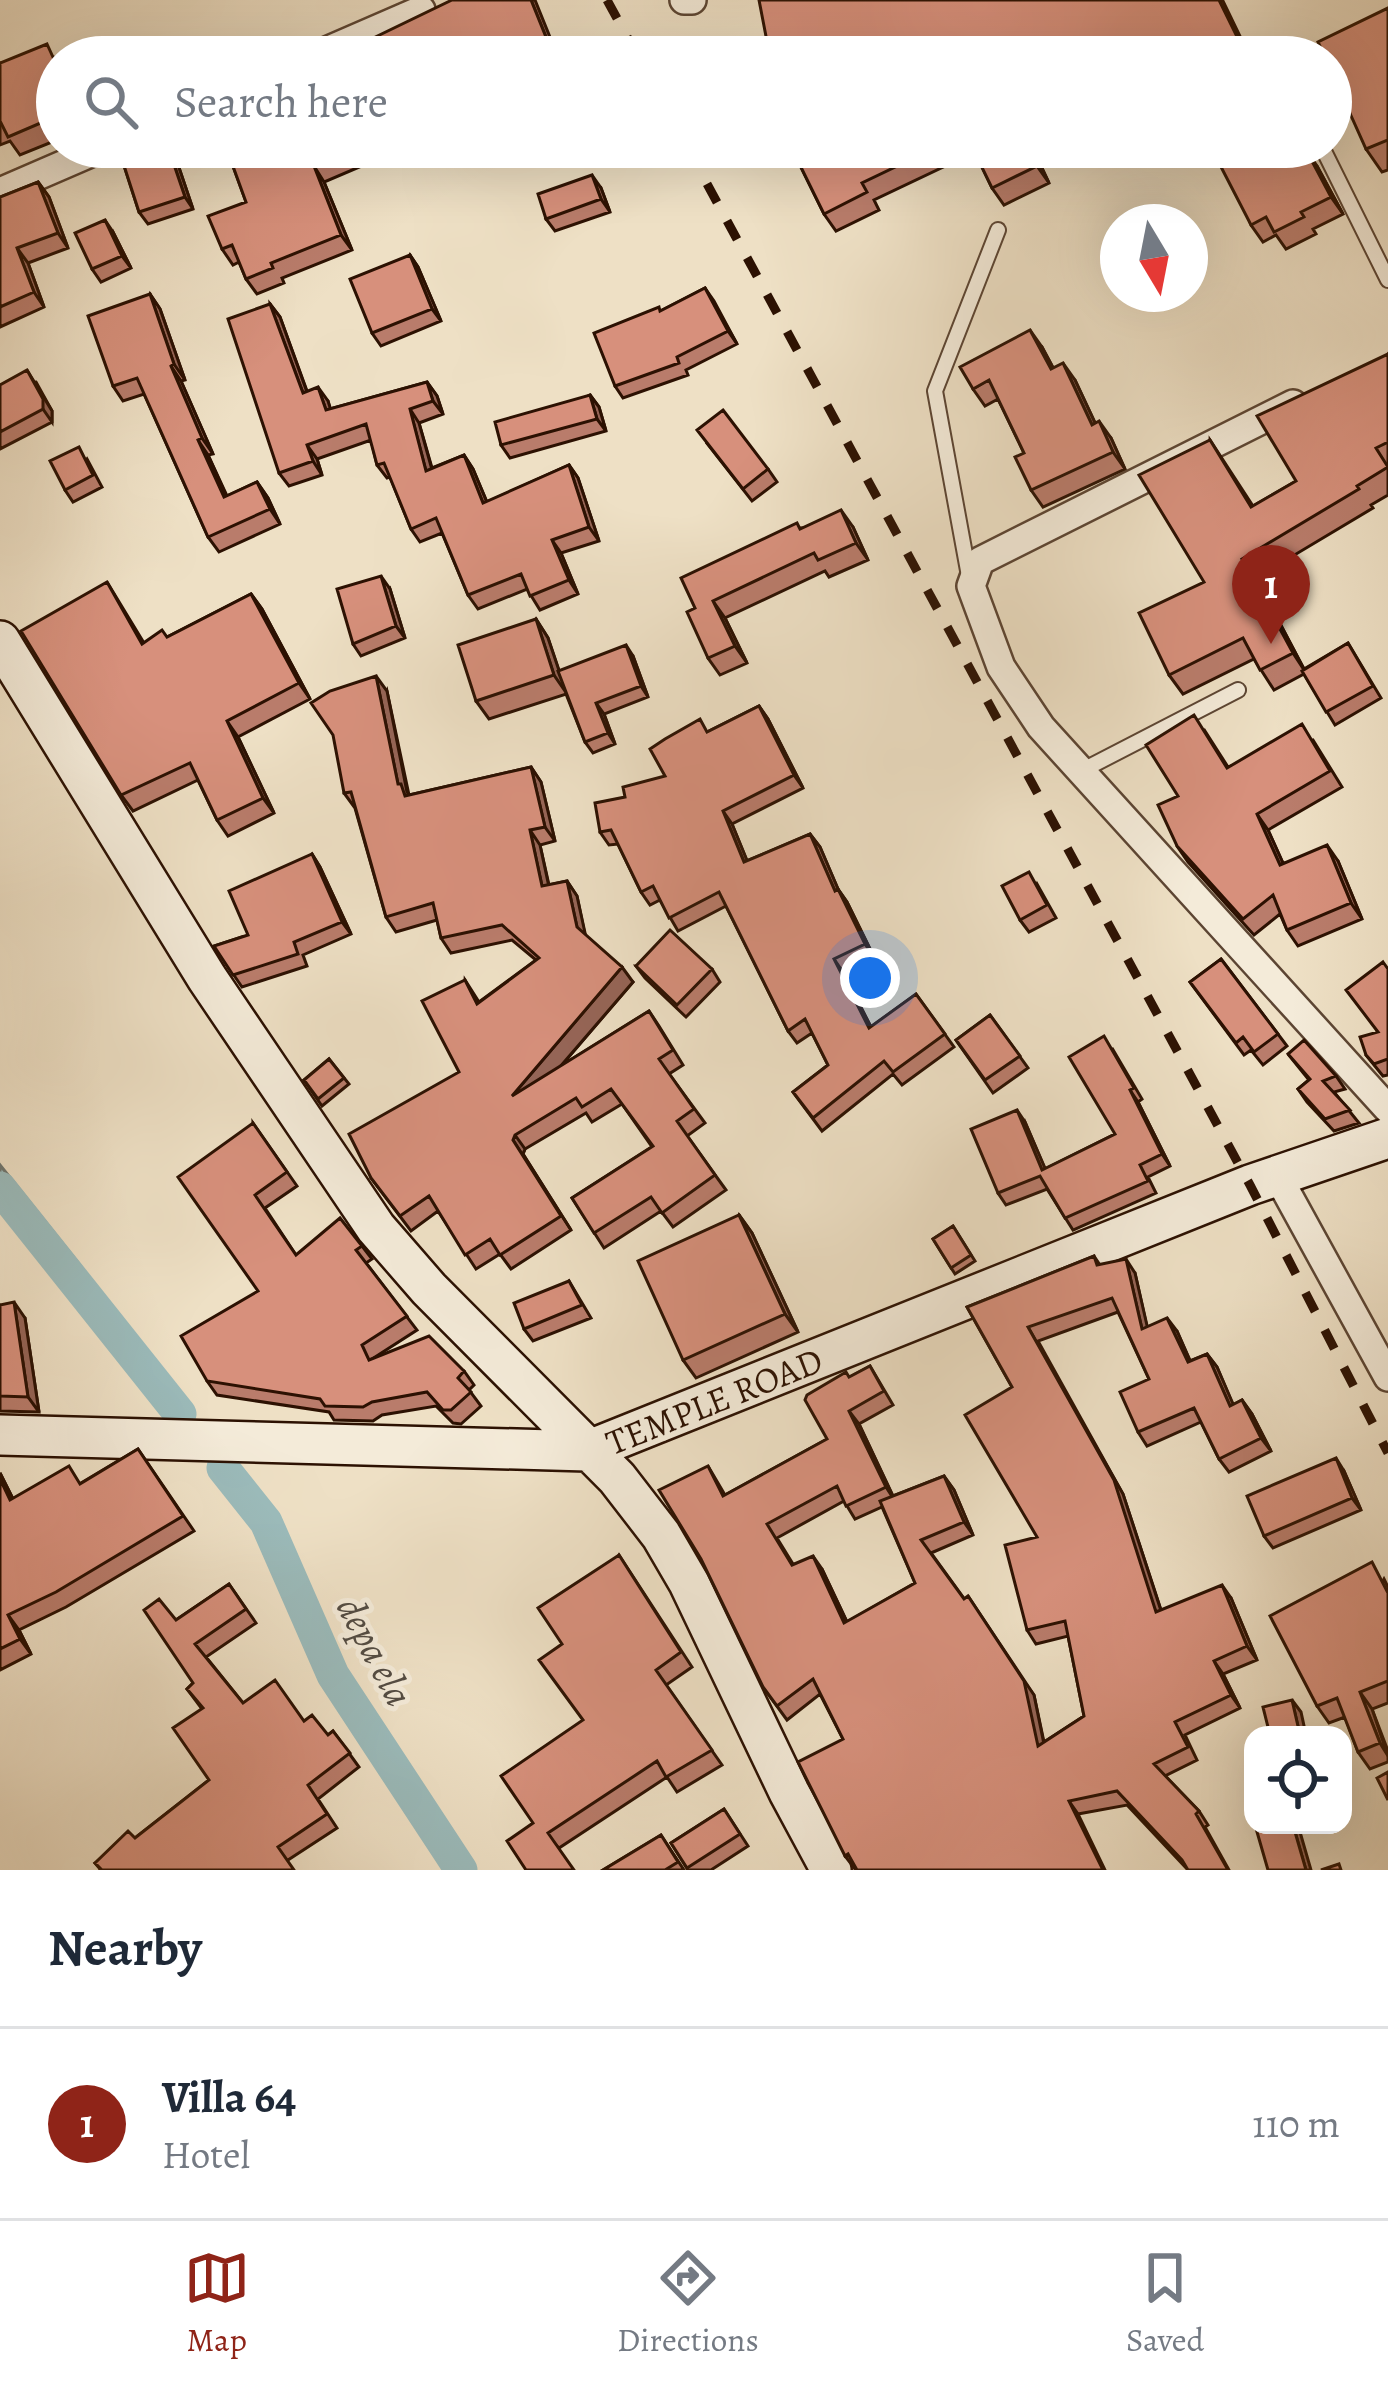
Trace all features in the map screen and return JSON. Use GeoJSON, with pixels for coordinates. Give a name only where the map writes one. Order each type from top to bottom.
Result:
{"type":"FeatureCollection","features":[{"type":"Feature","properties":{"kind":"street"},"geometry":{"type":"LineString","coordinates":[[361,36],[421,10]]}},
{"type":"Feature","properties":{"kind":"street"},"geometry":{"type":"LineString","coordinates":[[0,192],[55,168]]}},
{"type":"Feature","properties":{"kind":"street"},"geometry":{"type":"LineString","coordinates":[[1327,388],[980,561],[971,586],[1001,667],[1041,727],[1388,1109]]}},
{"type":"Feature","properties":{"kind":"street"},"geometry":{"type":"LineString","coordinates":[[0,640],[207,978],[376,1228],[429,1289],[617,1478],[670,1551],[831,1870]]}},
{"type":"Feature","properties":{"kind":"street","name":"TEMPLE ROAD"},"geometry":{"type":"LineString","coordinates":[[0,1435],[587,1451],[1277,1175],[1388,1138]]}},
{"type":"Feature","properties":{"kind":"street"},"geometry":{"type":"LineString","coordinates":[[1277,1175],[1388,1377]]}},
{"type":"Feature","properties":{"kind":"lane"},"geometry":{"type":"LineString","coordinates":[[1332,168],[1388,280]]}},
{"type":"Feature","properties":{"kind":"lane"},"geometry":{"type":"LineString","coordinates":[[971,586],[935,391],[998,230]]}},
{"type":"Feature","properties":{"kind":"lane"},"geometry":{"type":"LineString","coordinates":[[1081,771],[1238,690]]}},
{"type":"Feature","properties":{"kind":"water"},"geometry":{"type":"Polygon","coordinates":[[[0,1165],[79,1264],[64,1271],[0,1197],[0,1165]]]}},
{"type":"Feature","properties":{"kind":"building"},"geometry":{"type":"Polygon","coordinates":[[[452,0],[531,0],[546,36],[377,36],[452,0]]]}},
{"type":"Feature","properties":{"kind":"building"},"geometry":{"type":"Polygon","coordinates":[[[759,0],[1219,0],[1237,36],[766,36],[759,0]]]}},
{"type":"Feature","properties":{"kind":"building"},"geometry":{"type":"Polygon","coordinates":[[[1388,8],[1388,140],[1366,149],[1352,118],[1352,36],[1330,36],[1388,8]]]}},
{"type":"Feature","properties":{"kind":"building"},"geometry":{"type":"Polygon","coordinates":[[[36,48],[36,125],[8,137],[0,121],[0,63],[36,48]]]}},
{"type":"Feature","properties":{"kind":"building"},"geometry":{"type":"Polygon","coordinates":[[[125,168],[175,168],[185,197],[139,212],[125,168]]]}},
{"type":"Feature","properties":{"kind":"building"},"geometry":{"type":"Polygon","coordinates":[[[234,168],[315,168],[341,235],[271,263],[273,268],[246,279],[232,245],[222,249],[208,216],[246,202],[234,168]]]}},
{"type":"Feature","properties":{"kind":"building"},"geometry":{"type":"Polygon","coordinates":[[[801,168],[893,168],[862,183],[867,192],[824,214],[801,168]]]}},
{"type":"Feature","properties":{"kind":"building"},"geometry":{"type":"Polygon","coordinates":[[[982,168],[1033,168],[992,188],[982,168]]]}},
{"type":"Feature","properties":{"kind":"building"},"geometry":{"type":"Polygon","coordinates":[[[1222,168],[1316,168],[1331,197],[1274,232],[1266,217],[1251,225],[1222,168]]]}},
{"type":"Feature","properties":{"kind":"building"},"geometry":{"type":"Polygon","coordinates":[[[592,175],[601,199],[546,219],[538,194],[592,175]]]}},
{"type":"Feature","properties":{"kind":"building"},"geometry":{"type":"Polygon","coordinates":[[[38,182],[58,233],[17,248],[34,292],[0,307],[0,197],[38,182]]]}},
{"type":"Feature","properties":{"kind":"building"},"geometry":{"type":"Polygon","coordinates":[[[105,220],[122,256],[92,269],[75,233],[105,220]]]}},
{"type":"Feature","properties":{"kind":"building"},"geometry":{"type":"Polygon","coordinates":[[[410,255],[432,309],[372,333],[350,279],[410,255]]]}},
{"type":"Feature","properties":{"kind":"building"},"geometry":{"type":"Polygon","coordinates":[[[705,288],[728,331],[677,357],[679,363],[615,386],[594,333],[659,307],[660,311],[705,288]]]}},
{"type":"Feature","properties":{"kind":"building"},"geometry":{"type":"Polygon","coordinates":[[[150,294],[171,366],[224,497],[257,482],[270,509],[208,537],[137,378],[113,386],[88,316],[150,294]]]}},
{"type":"Feature","properties":{"kind":"building"},"geometry":{"type":"Polygon","coordinates":[[[270,304],[303,393],[318,387],[326,410],[427,382],[433,401],[410,409],[426,471],[464,455],[483,503],[569,465],[589,527],[552,540],[569,580],[530,596],[521,574],[468,595],[436,518],[411,529],[384,463],[377,465],[366,424],[307,445],[313,461],[279,473],[228,319],[270,304]]]}},
{"type":"Feature","properties":{"kind":"building"},"geometry":{"type":"Polygon","coordinates":[[[1030,330],[1051,369],[1063,363],[1092,425],[1099,421],[1113,452],[1031,490],[1015,457],[1024,453],[989,380],[973,389],[960,367],[1030,330]]]}},
{"type":"Feature","properties":{"kind":"building"},"geometry":{"type":"Polygon","coordinates":[[[1388,354],[1388,442],[1376,448],[1388,467],[1242,559],[1293,653],[1260,670],[1243,638],[1169,675],[1139,613],[1204,582],[1139,475],[1210,440],[1251,507],[1296,481],[1257,416],[1388,354]]]}},
{"type":"Feature","properties":{"kind":"building"},"geometry":{"type":"Polygon","coordinates":[[[27,370],[43,399],[43,409],[0,432],[0,385],[27,370]]]}},
{"type":"Feature","properties":{"kind":"building"},"geometry":{"type":"Polygon","coordinates":[[[590,395],[597,419],[501,445],[495,422],[590,395]]]}},
{"type":"Feature","properties":{"kind":"building"},"geometry":{"type":"Polygon","coordinates":[[[723,410],[768,469],[743,489],[697,430],[723,410]]]}},
{"type":"Feature","properties":{"kind":"building"},"geometry":{"type":"Polygon","coordinates":[[[79,447],[93,475],[65,490],[50,461],[79,447]]]}},
{"type":"Feature","properties":{"kind":"building"},"geometry":{"type":"Polygon","coordinates":[[[841,510],[856,543],[818,560],[814,553],[713,601],[735,646],[708,658],[687,612],[695,608],[681,578],[797,523],[800,529],[841,510]]]}},
{"type":"Feature","properties":{"kind":"building"},"geometry":{"type":"Polygon","coordinates":[[[381,576],[396,626],[353,644],[337,589],[381,576]]]}},
{"type":"Feature","properties":{"kind":"building"},"geometry":{"type":"Polygon","coordinates":[[[107,582],[142,644],[162,630],[167,637],[251,594],[299,683],[227,721],[263,798],[217,820],[190,763],[121,795],[21,631],[107,582]]]}},
{"type":"Feature","properties":{"kind":"building"},"geometry":{"type":"Polygon","coordinates":[[[536,619],[554,675],[476,701],[458,645],[536,619]]]}},
{"type":"Feature","properties":{"kind":"building"},"geometry":{"type":"Polygon","coordinates":[[[1348,643],[1373,686],[1326,712],[1302,671],[1348,643]]]}},
{"type":"Feature","properties":{"kind":"building"},"geometry":{"type":"Polygon","coordinates":[[[626,645],[641,686],[596,703],[608,733],[585,742],[558,671],[626,645]]]}},
{"type":"Feature","properties":{"kind":"building"},"geometry":{"type":"Polygon","coordinates":[[[376,676],[398,784],[405,796],[531,767],[545,827],[530,830],[542,886],[567,881],[577,927],[622,967],[512,1096],[649,1011],[673,1050],[659,1059],[694,1109],[677,1121],[715,1175],[662,1213],[651,1197],[594,1233],[572,1198],[653,1146],[611,1089],[582,1107],[576,1098],[515,1135],[513,1140],[561,1216],[500,1255],[490,1239],[465,1255],[429,1196],[400,1216],[371,1178],[349,1134],[459,1072],[422,1001],[465,980],[477,1004],[539,958],[502,925],[441,938],[433,903],[386,917],[351,792],[344,793],[333,735],[311,703],[330,691],[376,676]]]}},
{"type":"Feature","properties":{"kind":"building"},"geometry":{"type":"Polygon","coordinates":[[[759,706],[794,775],[723,811],[744,862],[810,834],[865,944],[834,959],[869,1028],[916,994],[945,1034],[893,1072],[884,1061],[813,1118],[793,1092],[828,1065],[805,1019],[788,1031],[719,892],[669,918],[653,886],[641,892],[611,830],[600,832],[595,803],[625,797],[623,787],[665,776],[650,749],[665,739],[700,719],[707,732],[759,706]]]}},
{"type":"Feature","properties":{"kind":"building"},"geometry":{"type":"Polygon","coordinates":[[[1194,715],[1227,768],[1302,724],[1330,771],[1257,814],[1280,865],[1327,845],[1351,903],[1287,930],[1273,895],[1243,919],[1177,846],[1158,805],[1178,796],[1146,745],[1194,715]]]}},
{"type":"Feature","properties":{"kind":"building"},"geometry":{"type":"Polygon","coordinates":[[[312,854],[342,922],[294,942],[298,954],[233,975],[214,946],[248,935],[229,891],[312,854]]]}},
{"type":"Feature","properties":{"kind":"building"},"geometry":{"type":"Polygon","coordinates":[[[1029,872],[1047,905],[1020,920],[1002,886],[1029,872]]]}},
{"type":"Feature","properties":{"kind":"building"},"geometry":{"type":"Polygon","coordinates":[[[670,930],[712,969],[677,1005],[636,966],[670,930]]]}},
{"type":"Feature","properties":{"kind":"building"},"geometry":{"type":"Polygon","coordinates":[[[1221,959],[1278,1034],[1254,1052],[1243,1037],[1236,1043],[1190,982],[1221,959]]]}},
{"type":"Feature","properties":{"kind":"building"},"geometry":{"type":"Polygon","coordinates":[[[1383,962],[1388,969],[1388,1059],[1374,1064],[1360,1037],[1378,1032],[1346,990],[1383,962]]]}},
{"type":"Feature","properties":{"kind":"building"},"geometry":{"type":"Polygon","coordinates":[[[990,1015],[1020,1056],[985,1080],[956,1040],[990,1015]]]}},
{"type":"Feature","properties":{"kind":"building"},"geometry":{"type":"Polygon","coordinates":[[[1104,1036],[1134,1088],[1130,1090],[1162,1154],[1140,1165],[1148,1181],[1065,1218],[1040,1176],[998,1193],[971,1129],[1017,1110],[1042,1170],[1115,1134],[1069,1057],[1104,1036]]]}},
{"type":"Feature","properties":{"kind":"building"},"geometry":{"type":"Polygon","coordinates":[[[1304,1040],[1336,1076],[1323,1081],[1350,1110],[1325,1119],[1298,1089],[1310,1079],[1288,1054],[1304,1040]]]}},
{"type":"Feature","properties":{"kind":"building"},"geometry":{"type":"Polygon","coordinates":[[[329,1059],[344,1078],[318,1099],[304,1080],[329,1059]]]}},
{"type":"Feature","properties":{"kind":"building"},"geometry":{"type":"Polygon","coordinates":[[[253,1123],[287,1172],[255,1195],[296,1255],[340,1218],[362,1246],[356,1250],[407,1316],[362,1345],[369,1360],[429,1336],[464,1371],[458,1378],[471,1392],[451,1410],[443,1410],[427,1392],[363,1407],[325,1406],[320,1399],[207,1381],[181,1336],[258,1291],[178,1177],[253,1123]]]}},
{"type":"Feature","properties":{"kind":"building"},"geometry":{"type":"Polygon","coordinates":[[[739,1215],[785,1314],[683,1360],[638,1261],[739,1215]]]}},
{"type":"Feature","properties":{"kind":"building"},"geometry":{"type":"Polygon","coordinates":[[[953,1226],[971,1255],[951,1268],[933,1239],[953,1226]]]}},
{"type":"Feature","properties":{"kind":"building"},"geometry":{"type":"Polygon","coordinates":[[[1094,1256],[1097,1265],[1126,1259],[1142,1329],[1167,1318],[1188,1362],[1207,1354],[1230,1406],[1242,1400],[1261,1438],[1219,1459],[1194,1408],[1138,1432],[1120,1392],[1149,1379],[1112,1298],[1028,1327],[1114,1480],[1156,1612],[1222,1585],[1247,1646],[1214,1661],[1231,1695],[1175,1722],[1188,1747],[1154,1764],[1199,1811],[1196,1814],[1228,1870],[1188,1870],[1117,1791],[1069,1801],[1103,1870],[857,1870],[845,1856],[798,1762],[843,1739],[813,1679],[777,1706],[763,1687],[701,1559],[659,1490],[708,1466],[723,1496],[827,1439],[805,1400],[807,1395],[846,1372],[849,1377],[870,1366],[884,1391],[849,1411],[886,1487],[846,1506],[837,1486],[767,1524],[792,1565],[813,1556],[844,1623],[915,1583],[880,1501],[944,1476],[964,1522],[921,1540],[964,1599],[968,1596],[1024,1681],[1038,1746],[1084,1716],[1065,1621],[1027,1630],[1005,1545],[1037,1537],[965,1415],[1012,1387],[967,1307],[1094,1256]]]}},
{"type":"Feature","properties":{"kind":"building"},"geometry":{"type":"Polygon","coordinates":[[[569,1281],[582,1305],[524,1329],[514,1303],[569,1281]]]}},
{"type":"Feature","properties":{"kind":"building"},"geometry":{"type":"Polygon","coordinates":[[[14,1302],[28,1397],[0,1396],[0,1305],[14,1302]]]}},
{"type":"Feature","properties":{"kind":"building"},"geometry":{"type":"Polygon","coordinates":[[[138,1449],[183,1516],[56,1592],[8,1615],[20,1639],[0,1649],[0,1479],[10,1500],[69,1466],[80,1484],[138,1449]]]}},
{"type":"Feature","properties":{"kind":"building"},"geometry":{"type":"Polygon","coordinates":[[[1336,1458],[1352,1498],[1264,1536],[1247,1496],[1336,1458]]]}},
{"type":"Feature","properties":{"kind":"building"},"geometry":{"type":"Polygon","coordinates":[[[619,1555],[681,1652],[656,1670],[712,1750],[666,1777],[657,1761],[548,1833],[574,1870],[526,1870],[507,1841],[533,1823],[501,1776],[583,1720],[539,1660],[562,1644],[538,1608],[619,1555]]]}},
{"type":"Feature","properties":{"kind":"building"},"geometry":{"type":"Polygon","coordinates":[[[1372,1562],[1388,1593],[1388,1681],[1360,1692],[1380,1743],[1358,1752],[1352,1726],[1348,1726],[1337,1698],[1317,1706],[1270,1616],[1372,1562]]]}},
{"type":"Feature","properties":{"kind":"building"},"geometry":{"type":"Polygon","coordinates":[[[229,1584],[246,1609],[195,1644],[243,1703],[275,1680],[304,1721],[312,1715],[328,1735],[333,1731],[350,1753],[308,1785],[327,1814],[278,1847],[294,1870],[99,1870],[95,1863],[128,1831],[135,1838],[209,1780],[173,1728],[203,1708],[187,1689],[193,1683],[144,1610],[159,1599],[176,1620],[229,1584]]]}},
{"type":"Feature","properties":{"kind":"building"},"geometry":{"type":"Polygon","coordinates":[[[1292,1700],[1298,1726],[1268,1726],[1263,1707],[1292,1700]]]}},
{"type":"Feature","properties":{"kind":"building"},"geometry":{"type":"Polygon","coordinates":[[[1388,1772],[1388,1800],[1377,1778],[1388,1772]]]}},
{"type":"Feature","properties":{"kind":"building"},"geometry":{"type":"Polygon","coordinates":[[[724,1809],[740,1834],[687,1868],[671,1843],[724,1809]]]}},
{"type":"Feature","properties":{"kind":"building"},"geometry":{"type":"Polygon","coordinates":[[[1258,1834],[1296,1834],[1306,1870],[1268,1870],[1258,1834]]]}},
{"type":"Feature","properties":{"kind":"building"},"geometry":{"type":"Polygon","coordinates":[[[661,1835],[678,1862],[665,1870],[603,1870],[661,1835]]]}},
{"type":"Feature","properties":{"kind":"waterway","name":"depa ela"},"geometry":{"type":"LineString","coordinates":[[0,1188],[180,1414]]}},
{"type":"Feature","properties":{"kind":"waterway","name":"depa ela"},"geometry":{"type":"LineString","coordinates":[[223,1468],[266,1522],[333,1675],[461,1870]]}},
{"type":"Feature","properties":{"kind":"railway"},"geometry":{"type":"LineString","coordinates":[[607,0],[627,36]]}},
{"type":"Feature","properties":{"kind":"railway"},"geometry":{"type":"LineString","coordinates":[[698,168],[1250,1185],[1388,1453]]}},
{"type":"Feature","properties":{"kind":"place","name":"Villa 64"},"geometry":{"type":"Point","coordinates":[1271,644]}}]}
